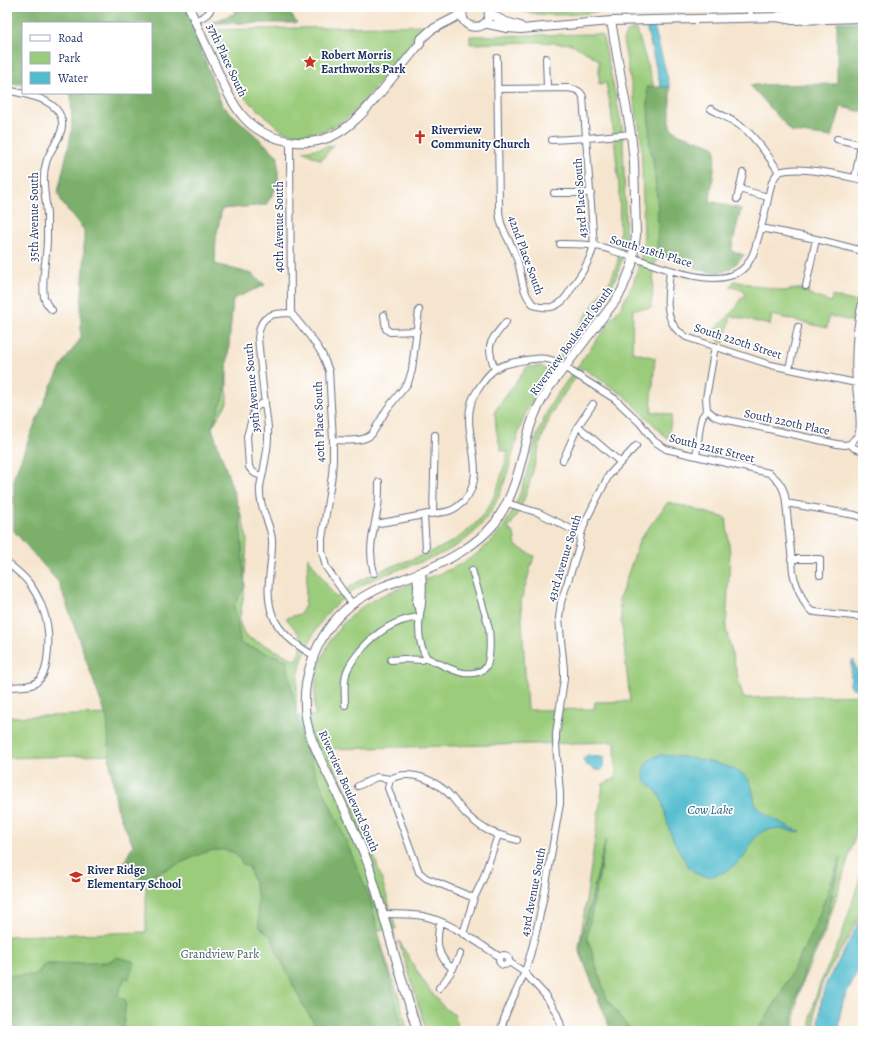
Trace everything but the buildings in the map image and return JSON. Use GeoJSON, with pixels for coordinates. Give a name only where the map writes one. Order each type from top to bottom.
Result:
{"type":"FeatureCollection","features":[{"type":"Feature","properties":{"kind":"street","name":"37th Place South"},"geometry":{"type":"LineString","coordinates":[[189,7],[224,87],[243,117],[263,133],[290,141]]}},
{"type":"Feature","properties":{"kind":"street"},"geometry":{"type":"LineString","coordinates":[[195,21],[209,13],[211,7]]}},
{"type":"Feature","properties":{"kind":"street"},"geometry":{"type":"LineString","coordinates":[[750,7],[750,17]]}},
{"type":"Feature","properties":{"kind":"street"},"geometry":{"type":"LineString","coordinates":[[463,9],[463,18],[466,24]]}},
{"type":"Feature","properties":{"kind":"street"},"geometry":{"type":"LineString","coordinates":[[290,141],[303,142],[320,140],[331,136],[348,126],[367,108],[420,44],[420,40],[431,30],[456,17],[463,9]]}},
{"type":"Feature","properties":{"kind":"street"},"geometry":{"type":"LineString","coordinates":[[420,44],[424,43],[442,28],[458,24],[466,24],[474,27],[481,26],[488,18],[488,9]]}},
{"type":"Feature","properties":{"kind":"street"},"geometry":{"type":"LineString","coordinates":[[488,9],[492,14],[503,21],[520,26],[531,27]]}},
{"type":"Feature","properties":{"kind":"street"},"geometry":{"type":"LineString","coordinates":[[777,17],[793,12],[863,10]]}},
{"type":"Feature","properties":{"kind":"street"},"geometry":{"type":"LineString","coordinates":[[484,24],[513,29],[611,21],[750,17],[777,17],[793,20],[863,18]]}},
{"type":"Feature","properties":{"kind":"street","name":"Riverview Boulevard South"},"geometry":{"type":"LineString","coordinates":[[417,1031],[369,866],[309,731],[306,710],[306,690],[309,670],[313,655],[323,637],[352,604],[385,586],[439,564],[466,549],[495,522],[507,503],[517,477],[530,427],[536,411],[548,389],[622,290],[632,264],[636,235],[634,162],[631,134],[611,21]]}},
{"type":"Feature","properties":{"kind":"street","name":"42nd Place South"},"geometry":{"type":"LineString","coordinates":[[497,58],[498,207],[502,228],[516,256],[524,288],[528,297],[532,304],[544,308]]}},
{"type":"Feature","properties":{"kind":"street"},"geometry":{"type":"LineString","coordinates":[[497,89],[547,88],[546,58]]}},
{"type":"Feature","properties":{"kind":"street","name":"43rd Place South"},"geometry":{"type":"LineString","coordinates":[[544,308],[552,307],[561,303],[566,297],[587,264],[592,254],[594,245],[587,138],[582,93],[568,88],[547,88]]}},
{"type":"Feature","properties":{"kind":"street","name":"35th Avenue South"},"geometry":{"type":"LineString","coordinates":[[7,90],[46,101],[56,108],[61,117],[61,132],[48,157],[44,173],[47,222],[44,296],[46,304],[52,310]]}},
{"type":"Feature","properties":{"kind":"street"},"geometry":{"type":"LineString","coordinates":[[711,109],[746,130],[764,150],[779,172]]}},
{"type":"Feature","properties":{"kind":"street"},"geometry":{"type":"LineString","coordinates":[[552,140],[631,134]]}},
{"type":"Feature","properties":{"kind":"street"},"geometry":{"type":"LineString","coordinates":[[837,139],[862,145],[855,178]]}},
{"type":"Feature","properties":{"kind":"street","name":"40th Avenue South"},"geometry":{"type":"LineString","coordinates":[[290,141],[291,313]]}},
{"type":"Feature","properties":{"kind":"street"},"geometry":{"type":"LineString","coordinates":[[863,180],[805,170],[788,169],[779,172],[772,182],[761,228],[863,250]]}},
{"type":"Feature","properties":{"kind":"street"},"geometry":{"type":"LineString","coordinates":[[737,199],[743,173]]}},
{"type":"Feature","properties":{"kind":"street"},"geometry":{"type":"LineString","coordinates":[[739,189],[768,197]]}},
{"type":"Feature","properties":{"kind":"street"},"geometry":{"type":"LineString","coordinates":[[554,193],[591,193]]}},
{"type":"Feature","properties":{"kind":"street","name":"South 218th Place"},"geometry":{"type":"LineString","coordinates":[[560,244],[594,245],[684,274],[707,278],[721,278],[736,274],[742,270],[751,258],[761,228]]}},
{"type":"Feature","properties":{"kind":"street"},"geometry":{"type":"LineString","coordinates":[[806,286],[816,239]]}},
{"type":"Feature","properties":{"kind":"street","name":"South 220th Street"},"geometry":{"type":"LineString","coordinates":[[670,270],[667,309],[673,324],[678,331],[686,336],[771,364],[856,383]]}},
{"type":"Feature","properties":{"kind":"street"},"geometry":{"type":"LineString","coordinates":[[850,444],[857,436],[860,424],[856,383],[856,334],[863,298]]}},
{"type":"Feature","properties":{"kind":"street"},"geometry":{"type":"LineString","coordinates":[[333,440],[362,439],[368,437],[372,434],[387,409],[408,384],[412,370],[419,310]]}},
{"type":"Feature","properties":{"kind":"street","name":"39th Avenue South"},"geometry":{"type":"LineString","coordinates":[[291,313],[276,314],[266,318],[260,327],[258,337],[268,425],[267,453],[260,487],[260,495],[272,540],[268,586],[270,607],[276,623],[284,634],[299,647],[313,655]]}},
{"type":"Feature","properties":{"kind":"street","name":"40th Place South"},"geometry":{"type":"LineString","coordinates":[[291,313],[324,356],[330,378],[333,440],[332,476],[322,540],[322,551],[326,567],[331,576],[352,604]]}},
{"type":"Feature","properties":{"kind":"street"},"geometry":{"type":"LineString","coordinates":[[384,315],[386,329],[390,332],[417,331]]}},
{"type":"Feature","properties":{"kind":"street"},"geometry":{"type":"LineString","coordinates":[[374,524],[450,511],[463,502],[469,495],[476,470],[469,428],[470,404],[489,373],[495,369],[489,352],[489,345],[506,322]]}},
{"type":"Feature","properties":{"kind":"street"},"geometry":{"type":"LineString","coordinates":[[789,368],[798,327]]}},
{"type":"Feature","properties":{"kind":"street"},"geometry":{"type":"LineString","coordinates":[[696,456],[702,417],[707,410],[706,398],[715,346]]}},
{"type":"Feature","properties":{"kind":"street","name":"South 221st Street"},"geometry":{"type":"LineString","coordinates":[[495,369],[512,363],[532,359],[551,359],[614,399],[640,423],[660,445],[666,449],[769,474],[776,478],[782,485],[785,493],[794,578],[805,604],[811,611],[863,617]]}},
{"type":"Feature","properties":{"kind":"street"},"geometry":{"type":"LineString","coordinates":[[262,476],[256,474],[249,467],[247,436],[255,408],[265,403]]}},
{"type":"Feature","properties":{"kind":"street"},"geometry":{"type":"LineString","coordinates":[[563,460],[578,426],[593,404]]}},
{"type":"Feature","properties":{"kind":"street","name":"South 220th Place"},"geometry":{"type":"LineString","coordinates":[[707,410],[716,417],[723,419],[838,444],[850,444],[854,448],[863,451]]}},
{"type":"Feature","properties":{"kind":"street"},"geometry":{"type":"LineString","coordinates":[[578,426],[620,462]]}},
{"type":"Feature","properties":{"kind":"street"},"geometry":{"type":"LineString","coordinates":[[433,514],[435,435]]}},
{"type":"Feature","properties":{"kind":"street","name":"43rd Avenue South"},"geometry":{"type":"LineString","coordinates":[[524,972],[532,949],[547,885],[560,804],[556,734],[564,679],[564,669],[560,611],[586,520],[606,479],[636,446]]}},
{"type":"Feature","properties":{"kind":"street"},"geometry":{"type":"LineString","coordinates":[[374,573],[371,564],[370,549],[379,495],[379,482]]}},
{"type":"Feature","properties":{"kind":"street"},"geometry":{"type":"LineString","coordinates":[[507,503],[539,513],[581,534]]}},
{"type":"Feature","properties":{"kind":"street"},"geometry":{"type":"LineString","coordinates":[[786,503],[855,515],[863,518]]}},
{"type":"Feature","properties":{"kind":"street"},"geometry":{"type":"LineString","coordinates":[[424,515],[426,548]]}},
{"type":"Feature","properties":{"kind":"street"},"geometry":{"type":"LineString","coordinates":[[791,559],[820,559],[820,575]]}},
{"type":"Feature","properties":{"kind":"street"},"geometry":{"type":"LineString","coordinates":[[7,562],[29,583],[37,596],[48,632],[48,654],[45,672],[40,680],[29,686],[7,687]]}},
{"type":"Feature","properties":{"kind":"street"},"geometry":{"type":"LineString","coordinates":[[419,573],[416,604],[420,614],[421,643],[423,651],[427,658],[460,672],[466,673],[484,670],[488,665],[489,655],[489,630],[472,570]]}},
{"type":"Feature","properties":{"kind":"street"},"geometry":{"type":"LineString","coordinates":[[345,705],[345,682],[347,671],[354,659],[374,636],[384,629],[420,614]]}},
{"type":"Feature","properties":{"kind":"street"},"geometry":{"type":"LineString","coordinates":[[391,660],[422,660],[427,658]]}},
{"type":"Feature","properties":{"kind":"street"},"geometry":{"type":"LineString","coordinates":[[358,786],[377,777],[390,779],[395,776],[410,775],[421,777],[446,791],[468,816],[489,832],[517,840]]}},
{"type":"Feature","properties":{"kind":"street"},"geometry":{"type":"LineString","coordinates":[[390,779],[388,788],[419,872],[426,878],[474,898]]}},
{"type":"Feature","properties":{"kind":"street"},"geometry":{"type":"LineString","coordinates":[[463,934],[474,898],[483,879],[498,835]]}},
{"type":"Feature","properties":{"kind":"street"},"geometry":{"type":"LineString","coordinates":[[383,914],[425,916],[451,927],[500,957],[503,954],[507,955],[509,958],[508,962],[524,972],[551,1003],[560,1022],[562,1031]]}},
{"type":"Feature","properties":{"kind":"street"},"geometry":{"type":"LineString","coordinates":[[440,922],[438,937],[439,950],[444,960],[453,969]]}},
{"type":"Feature","properties":{"kind":"street"},"geometry":{"type":"LineString","coordinates":[[439,988],[453,969],[460,954]]}},
{"type":"Feature","properties":{"kind":"street"},"geometry":{"type":"LineString","coordinates":[[501,1031],[503,1020],[524,972]]}},
{"type":"Feature","properties":{"kind":"green space"},"geometry":{"type":"Polygon","coordinates":[[[7,7],[188,7],[197,39],[222,105],[278,156],[278,185],[266,205],[222,209],[216,237],[215,264],[252,274],[265,285],[233,299],[225,392],[212,428],[239,508],[245,586],[234,605],[241,644],[287,660],[296,714],[313,767],[370,898],[403,1031],[319,1031],[302,1003],[277,952],[272,938],[259,926],[257,893],[249,867],[243,864],[235,853],[226,850],[215,850],[203,853],[140,881],[124,863],[133,845],[117,809],[110,763],[107,719],[59,583],[14,531],[14,477],[51,386],[65,360],[81,338],[84,230],[62,203],[58,192],[72,131],[71,94],[152,94],[152,22],[22,22],[22,84],[7,83],[7,7]]]}},
{"type":"Feature","properties":{"kind":"green space"},"geometry":{"type":"Polygon","coordinates":[[[237,7],[289,7],[288,10],[297,23],[209,23],[234,14],[237,7]]]}},
{"type":"Feature","properties":{"kind":"green space"},"geometry":{"type":"Polygon","coordinates":[[[517,7],[639,7],[579,14],[548,15],[520,11],[517,7]]]}},
{"type":"Feature","properties":{"kind":"green space"},"geometry":{"type":"Polygon","coordinates":[[[837,22],[863,22],[863,112],[841,107],[832,137],[792,132],[750,85],[837,84],[837,22]]]}},
{"type":"Feature","properties":{"kind":"green space","name":"Robert Morris Earthworks Park"},"geometry":{"type":"Polygon","coordinates":[[[426,25],[357,109],[342,122],[324,131],[304,134],[293,134],[282,131],[242,95],[209,30],[426,25]]]}},
{"type":"Feature","properties":{"kind":"green space","name":"Grandview Park"},"geometry":{"type":"Polygon","coordinates":[[[631,30],[637,30],[654,87],[667,253],[655,261],[651,308],[633,309],[632,352],[655,358],[651,411],[672,415],[668,439],[625,396],[583,368],[551,415],[544,431],[521,507],[508,529],[514,533],[516,546],[534,556],[521,601],[527,710],[594,709],[595,702],[630,701],[619,600],[640,539],[668,502],[726,518],[730,554],[726,629],[743,698],[863,695],[863,811],[826,930],[803,980],[795,1014],[795,1031],[610,1031],[579,949],[603,784],[616,778],[615,742],[325,749],[350,797],[375,857],[396,929],[376,930],[398,995],[408,1031],[7,1031],[7,936],[146,932],[146,754],[7,758],[7,717],[112,714],[227,301],[227,403],[211,429],[221,465],[242,517],[247,539],[244,593],[239,621],[245,636],[296,660],[304,640],[286,618],[300,614],[305,606],[308,557],[336,598],[364,578],[436,550],[451,542],[466,532],[479,520],[493,498],[508,452],[501,450],[496,429],[495,411],[527,367],[541,366],[548,370],[611,279],[617,264],[620,249],[619,186],[611,109],[606,83],[599,84],[599,60],[572,44],[537,42],[470,44],[470,36],[601,34],[603,37],[622,127],[623,141],[625,236],[622,261],[617,276],[604,299],[556,364],[530,404],[521,424],[504,484],[491,512],[481,525],[458,545],[445,552],[388,573],[355,589],[338,602],[324,618],[304,653],[296,694],[297,716],[315,716],[314,697],[316,679],[321,661],[328,645],[338,630],[350,617],[364,605],[381,596],[446,571],[474,556],[501,530],[511,514],[518,498],[534,446],[547,412],[556,396],[622,305],[633,284],[641,257],[644,234],[641,137],[623,40],[626,33],[631,30]]]}},
{"type":"Feature","properties":{"kind":"green space"},"geometry":{"type":"Polygon","coordinates":[[[647,87],[670,87],[670,127],[679,134],[714,146],[716,152],[710,201],[741,209],[731,251],[744,255],[734,265],[725,271],[715,273],[699,269],[657,253],[658,208],[653,160],[650,149],[647,87]]]}},
{"type":"Feature","properties":{"kind":"green space"},"geometry":{"type":"Polygon","coordinates":[[[334,145],[321,160],[303,151],[322,148],[334,145]]]}},
{"type":"Feature","properties":{"kind":"green space"},"geometry":{"type":"Polygon","coordinates":[[[734,281],[784,291],[806,289],[809,294],[831,302],[832,296],[858,302],[855,322],[829,316],[827,328],[772,315],[770,325],[731,316],[724,343],[719,341],[714,330],[737,307],[741,298],[746,295],[737,288],[730,287],[734,281]]]}},
{"type":"Feature","properties":{"kind":"green space"},"geometry":{"type":"Polygon","coordinates":[[[606,839],[587,937],[607,999],[631,1031],[610,1031],[579,949],[606,839]]]}},
{"type":"Feature","properties":{"kind":"green space"},"geometry":{"type":"Polygon","coordinates":[[[841,857],[825,927],[805,970],[793,1007],[792,1031],[757,1031],[780,995],[814,928],[841,857]]]}},
{"type":"Feature","properties":{"kind":"green space"},"geometry":{"type":"Polygon","coordinates":[[[863,868],[863,905],[847,940],[823,981],[816,1003],[815,1031],[811,1031],[811,1017],[819,986],[841,938],[863,868]]]}},
{"type":"Feature","properties":{"kind":"green space"},"geometry":{"type":"Polygon","coordinates":[[[399,941],[432,993],[447,1010],[455,1015],[458,1031],[426,1031],[399,941]]]}},
{"type":"Feature","properties":{"kind":"green space"},"geometry":{"type":"Polygon","coordinates":[[[118,957],[135,962],[128,980],[125,977],[118,995],[126,1001],[124,1031],[7,1031],[7,975],[37,975],[44,964],[107,962],[118,957]]]}},
{"type":"Feature","properties":{"kind":"water"},"geometry":{"type":"Polygon","coordinates":[[[646,26],[654,26],[670,87],[661,87],[646,26]]]}},
{"type":"Feature","properties":{"kind":"water"},"geometry":{"type":"Polygon","coordinates":[[[853,660],[861,684],[860,687],[856,688],[852,688],[850,685],[853,660]]]}},
{"type":"Feature","properties":{"kind":"water"},"geometry":{"type":"Polygon","coordinates":[[[587,755],[604,758],[602,770],[596,770],[585,764],[583,759],[587,755]]]}},
{"type":"Feature","properties":{"kind":"water","name":"Cow Lake"},"geometry":{"type":"Polygon","coordinates":[[[660,755],[705,761],[729,767],[739,772],[749,780],[756,805],[759,809],[801,832],[777,829],[764,831],[753,840],[740,861],[730,869],[718,875],[699,875],[690,868],[678,850],[669,829],[660,796],[645,779],[643,770],[646,763],[660,755]]]}},
{"type":"Feature","properties":{"kind":"water"},"geometry":{"type":"Polygon","coordinates":[[[863,914],[863,962],[843,1001],[839,1031],[819,1031],[821,1001],[826,983],[863,914]]]}},
{"type":"Feature","properties":{"kind":"place","name":"Robert Morris Earthworks Park"},"geometry":{"type":"Point","coordinates":[310,62]}},
{"type":"Feature","properties":{"kind":"place","name":"Riverview Community Church"},"geometry":{"type":"Point","coordinates":[420,137]}},
{"type":"Feature","properties":{"kind":"place","name":"River Ridge Elementary School"},"geometry":{"type":"Point","coordinates":[76,877]}}]}
